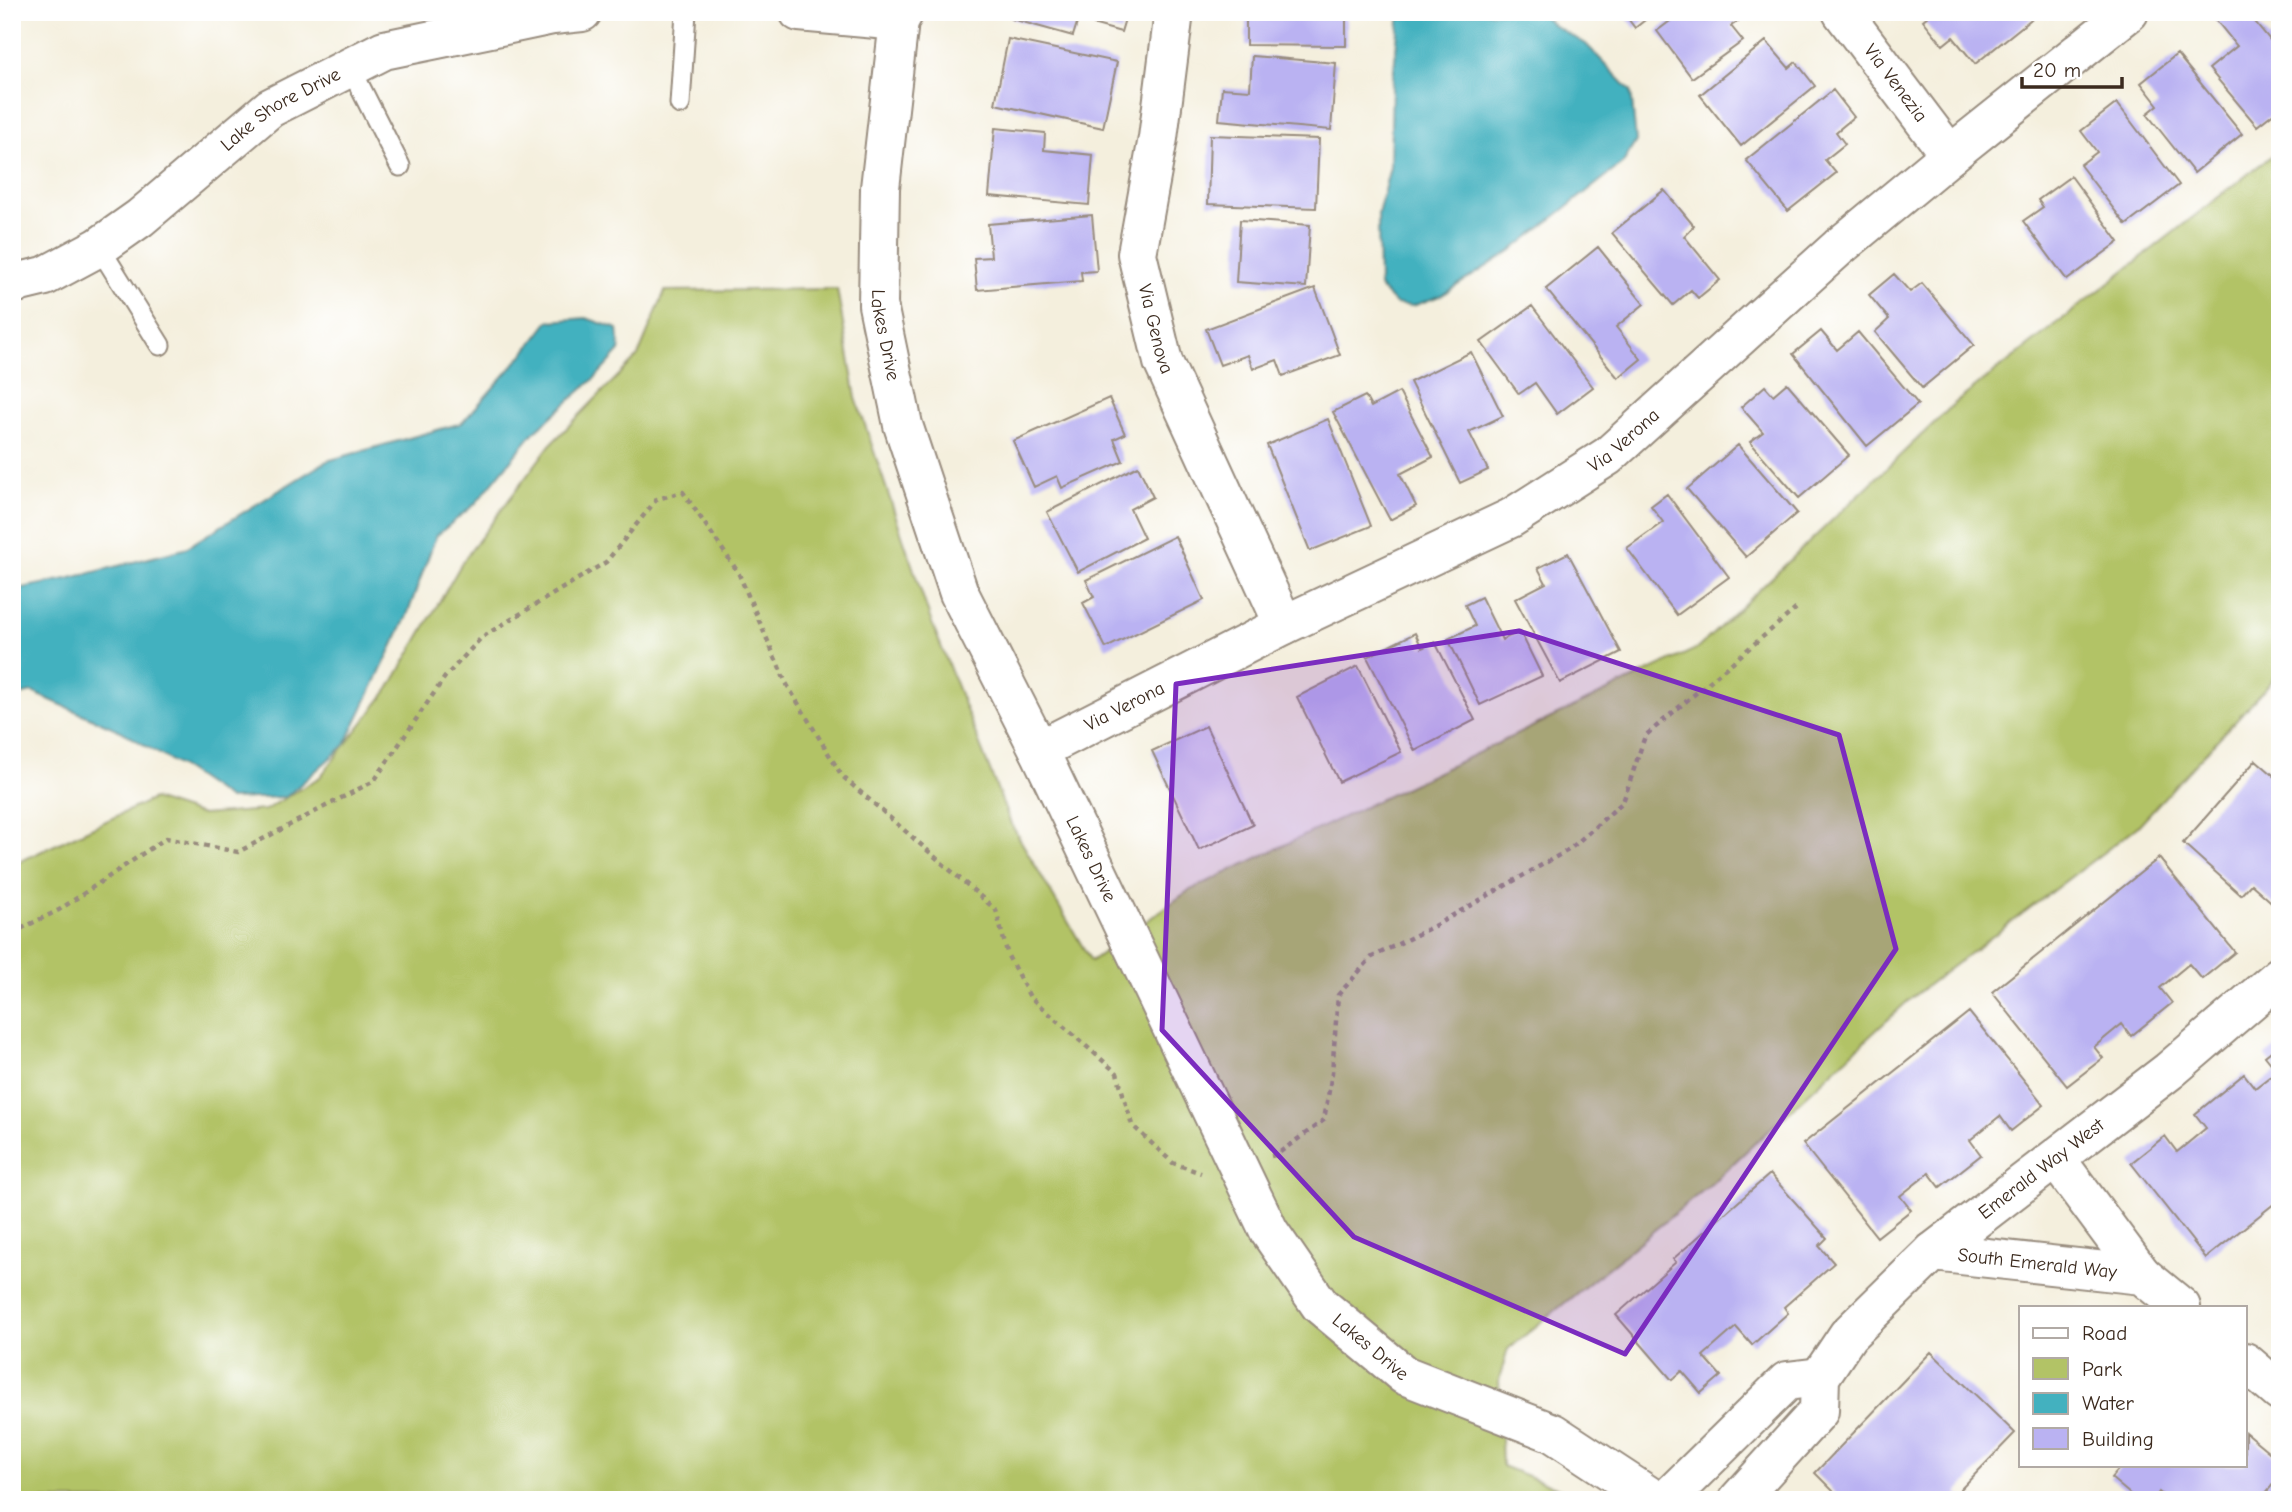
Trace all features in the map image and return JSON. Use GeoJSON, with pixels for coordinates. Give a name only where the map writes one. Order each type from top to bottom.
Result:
{"type":"FeatureCollection","features":[{"type":"Feature","properties":{"kind":"street","name":"Lake Shore Drive"},"geometry":{"type":"LineString","coordinates":[[12,284],[45,276],[99,247],[140,218],[270,108],[384,50],[552,15],[582,12]]}},
{"type":"Feature","properties":{"kind":"street"},"geometry":{"type":"LineString","coordinates":[[799,12],[901,17]]}},
{"type":"Feature","properties":{"kind":"street","name":"Via Genova"},"geometry":{"type":"LineString","coordinates":[[1174,12],[1158,138],[1137,254],[1163,362],[1284,625]]}},
{"type":"Feature","properties":{"kind":"street","name":"Via Venezia"},"geometry":{"type":"LineString","coordinates":[[1842,12],[1950,155]]}},
{"type":"Feature","properties":{"kind":"street","name":"Via Verona"},"geometry":{"type":"LineString","coordinates":[[1040,750],[1284,625],[1511,518],[1608,456],[1839,247],[2129,12]]}},
{"type":"Feature","properties":{"kind":"street","name":"Lakes Drive"},"geometry":{"type":"LineString","coordinates":[[901,17],[880,188],[878,305],[903,425],[959,593],[1040,750],[1269,1231],[1320,1305],[1404,1376],[1553,1433],[1655,1500]]}},
{"type":"Feature","properties":{"kind":"street","name":"Emerald Way West"},"geometry":{"type":"LineString","coordinates":[[1820,1377],[1848,1335],[1933,1252],[2169,1071],[2280,976]]}},
{"type":"Feature","properties":{"kind":"street","name":"South Emerald Way"},"geometry":{"type":"LineString","coordinates":[[2056,1159],[2142,1275],[2179,1306]]}},
{"type":"Feature","properties":{"kind":"street","name":"South Emerald Way"},"geometry":{"type":"LineString","coordinates":[[1933,1252],[2142,1275]]}},
{"type":"Feature","properties":{"kind":"street"},"geometry":{"type":"LineString","coordinates":[[2246,1363],[2280,1392]]}},
{"type":"Feature","properties":{"kind":"street"},"geometry":{"type":"LineString","coordinates":[[1666,1500],[1787,1381],[1820,1377],[1819,1411],[1738,1500]]}},
{"type":"Feature","properties":{"kind":"lane"},"geometry":{"type":"LineString","coordinates":[[680,104],[686,12]]}},
{"type":"Feature","properties":{"kind":"lane"},"geometry":{"type":"LineString","coordinates":[[350,67],[400,166]]}},
{"type":"Feature","properties":{"kind":"lane"},"geometry":{"type":"LineString","coordinates":[[99,247],[160,345]]}},
{"type":"Feature","properties":{"kind":"path"},"geometry":{"type":"LineString","coordinates":[[12,933],[58,910],[166,838],[237,852],[374,781],[445,677],[482,637],[606,562],[657,499],[683,492],[738,572],[786,683],[842,776],[996,910],[1009,956],[1030,997],[1117,1073],[1132,1125],[1173,1163],[1214,1178],[1238,1165],[1276,1155],[1324,1120],[1332,1073],[1338,995],[1372,957],[1434,926],[1570,849],[1623,802],[1645,736],[1798,607]]}},
{"type":"Feature","properties":{"kind":"highlighted area"},"geometry":{"type":"Polygon","coordinates":[[[1519,631],[1839,735],[1896,949],[1625,1354],[1354,1237],[1162,1030],[1176,684],[1519,631]]]}},
{"type":"Feature","properties":{"kind":"green space"},"geometry":{"type":"Polygon","coordinates":[[[2280,149],[2280,672],[2137,827],[1911,998],[1711,1184],[1508,1349],[1499,1380],[1502,1466],[1589,1500],[12,1500],[12,865],[153,799],[202,815],[265,810],[320,777],[389,689],[463,561],[550,445],[638,356],[665,291],[837,289],[856,398],[930,618],[1011,824],[1091,961],[1188,891],[1698,648],[1954,404],[2280,149]]]}},
{"type":"Feature","properties":{"kind":"water"},"geometry":{"type":"Polygon","coordinates":[[[1400,12],[1539,12],[1553,25],[1586,44],[1631,91],[1636,141],[1623,163],[1511,251],[1442,295],[1413,306],[1396,304],[1379,287],[1378,214],[1390,167],[1392,88],[1400,12]]]}},
{"type":"Feature","properties":{"kind":"water"},"geometry":{"type":"Polygon","coordinates":[[[586,318],[618,329],[620,351],[596,377],[533,433],[476,503],[436,536],[406,618],[345,745],[286,797],[229,799],[121,731],[32,692],[12,697],[12,590],[184,549],[327,461],[462,423],[549,321],[586,318]]]}},
{"type":"Feature","properties":{"kind":"building"},"geometry":{"type":"Polygon","coordinates":[[[1014,12],[1127,12],[1121,32],[1078,20],[1073,36],[1012,19],[1014,12]]]}},
{"type":"Feature","properties":{"kind":"building"},"geometry":{"type":"Polygon","coordinates":[[[1246,12],[1346,12],[1346,46],[1246,45],[1246,12]]]}},
{"type":"Feature","properties":{"kind":"building"},"geometry":{"type":"Polygon","coordinates":[[[1623,12],[1655,12],[1635,28],[1623,12]]]}},
{"type":"Feature","properties":{"kind":"building"},"geometry":{"type":"Polygon","coordinates":[[[1682,12],[1741,12],[1744,17],[1731,26],[1743,41],[1692,78],[1657,31],[1682,12]]]}},
{"type":"Feature","properties":{"kind":"building"},"geometry":{"type":"Polygon","coordinates":[[[1933,12],[2040,12],[1975,64],[1953,37],[1943,45],[1923,20],[1933,12]]]}},
{"type":"Feature","properties":{"kind":"building"},"geometry":{"type":"Polygon","coordinates":[[[2224,12],[2247,12],[2280,52],[2280,108],[2257,126],[2209,69],[2237,46],[2215,19],[2224,12]]]}},
{"type":"Feature","properties":{"kind":"building"},"geometry":{"type":"Polygon","coordinates":[[[2266,12],[2280,12],[2280,30],[2266,12]]]}},
{"type":"Feature","properties":{"kind":"building"},"geometry":{"type":"Polygon","coordinates":[[[1008,39],[1117,62],[1103,128],[995,104],[1008,39]]]}},
{"type":"Feature","properties":{"kind":"building"},"geometry":{"type":"Polygon","coordinates":[[[1766,41],[1789,68],[1796,62],[1815,86],[1741,146],[1700,95],[1766,41]]]}},
{"type":"Feature","properties":{"kind":"building"},"geometry":{"type":"Polygon","coordinates":[[[2177,54],[2242,134],[2194,173],[2147,114],[2158,105],[2141,83],[2177,54]]]}},
{"type":"Feature","properties":{"kind":"building"},"geometry":{"type":"Polygon","coordinates":[[[1252,56],[1336,63],[1331,130],[1219,120],[1222,88],[1250,90],[1252,56]]]}},
{"type":"Feature","properties":{"kind":"building"},"geometry":{"type":"Polygon","coordinates":[[[1833,90],[1854,117],[1836,132],[1845,144],[1825,160],[1836,173],[1788,211],[1746,160],[1833,90]]]}},
{"type":"Feature","properties":{"kind":"building"},"geometry":{"type":"Polygon","coordinates":[[[2117,103],[2179,185],[2126,225],[2080,165],[2097,152],[2081,131],[2117,103]]]}},
{"type":"Feature","properties":{"kind":"building"},"geometry":{"type":"Polygon","coordinates":[[[995,128],[1045,133],[1044,150],[1093,155],[1089,205],[989,196],[995,128]]]}},
{"type":"Feature","properties":{"kind":"building"},"geometry":{"type":"Polygon","coordinates":[[[1210,135],[1319,139],[1316,208],[1208,204],[1210,135]]]}},
{"type":"Feature","properties":{"kind":"building"},"geometry":{"type":"Polygon","coordinates":[[[2071,176],[2119,242],[2067,280],[2023,221],[2043,207],[2038,200],[2071,176]]]}},
{"type":"Feature","properties":{"kind":"building"},"geometry":{"type":"Polygon","coordinates":[[[1664,190],[1694,226],[1684,236],[1720,280],[1698,298],[1691,290],[1673,305],[1612,233],[1664,190]]]}},
{"type":"Feature","properties":{"kind":"building"},"geometry":{"type":"Polygon","coordinates":[[[1092,215],[1097,271],[1081,272],[1082,281],[977,290],[974,258],[991,257],[988,224],[1092,215]]]}},
{"type":"Feature","properties":{"kind":"building"},"geometry":{"type":"Polygon","coordinates":[[[1240,220],[1310,225],[1306,287],[1236,282],[1240,220]]]}},
{"type":"Feature","properties":{"kind":"building"},"geometry":{"type":"Polygon","coordinates":[[[1598,247],[1644,304],[1616,327],[1641,359],[1618,378],[1546,289],[1598,247]]]}},
{"type":"Feature","properties":{"kind":"building"},"geometry":{"type":"Polygon","coordinates":[[[1894,274],[1910,292],[1922,283],[1974,345],[1922,388],[1875,332],[1889,319],[1869,295],[1894,274]]]}},
{"type":"Feature","properties":{"kind":"building"},"geometry":{"type":"Polygon","coordinates":[[[1315,288],[1340,355],[1283,376],[1277,360],[1253,369],[1248,355],[1220,365],[1206,329],[1315,288]]]}},
{"type":"Feature","properties":{"kind":"building"},"geometry":{"type":"Polygon","coordinates":[[[1532,306],[1593,387],[1557,414],[1535,383],[1519,394],[1481,342],[1532,306]]]}},
{"type":"Feature","properties":{"kind":"building"},"geometry":{"type":"Polygon","coordinates":[[[1821,331],[1837,350],[1858,332],[1918,404],[1867,446],[1793,354],[1821,331]]]}},
{"type":"Feature","properties":{"kind":"building"},"geometry":{"type":"Polygon","coordinates":[[[1471,352],[1503,416],[1469,432],[1488,470],[1460,483],[1410,382],[1471,352]]]}},
{"type":"Feature","properties":{"kind":"building"},"geometry":{"type":"Polygon","coordinates":[[[1787,383],[1849,455],[1799,498],[1750,442],[1763,432],[1741,407],[1765,386],[1773,395],[1787,383]]]}},
{"type":"Feature","properties":{"kind":"building"},"geometry":{"type":"Polygon","coordinates":[[[1399,392],[1433,457],[1400,474],[1416,506],[1390,520],[1333,412],[1365,396],[1371,407],[1399,392]]]}},
{"type":"Feature","properties":{"kind":"building"},"geometry":{"type":"Polygon","coordinates":[[[1109,398],[1125,434],[1114,439],[1123,461],[1062,488],[1057,476],[1034,487],[1013,441],[1109,398]]]}},
{"type":"Feature","properties":{"kind":"building"},"geometry":{"type":"Polygon","coordinates":[[[1328,419],[1371,526],[1310,551],[1267,445],[1328,419]]]}},
{"type":"Feature","properties":{"kind":"building"},"geometry":{"type":"Polygon","coordinates":[[[1738,445],[1797,513],[1746,557],[1687,489],[1738,445]]]}},
{"type":"Feature","properties":{"kind":"building"},"geometry":{"type":"Polygon","coordinates":[[[1138,466],[1153,497],[1130,509],[1144,538],[1078,572],[1047,512],[1138,466]]]}},
{"type":"Feature","properties":{"kind":"building"},"geometry":{"type":"Polygon","coordinates":[[[1667,494],[1729,577],[1677,615],[1627,548],[1663,522],[1651,506],[1667,494]]]}},
{"type":"Feature","properties":{"kind":"building"},"geometry":{"type":"Polygon","coordinates":[[[1175,536],[1204,600],[1106,648],[1083,603],[1094,597],[1086,580],[1175,536]]]}},
{"type":"Feature","properties":{"kind":"building"},"geometry":{"type":"Polygon","coordinates":[[[1568,553],[1621,652],[1560,683],[1515,599],[1546,583],[1538,568],[1568,553]]]}},
{"type":"Feature","properties":{"kind":"building"},"geometry":{"type":"Polygon","coordinates":[[[1481,597],[1502,640],[1520,631],[1542,676],[1480,705],[1448,639],[1475,626],[1465,605],[1481,597]]]}},
{"type":"Feature","properties":{"kind":"building"},"geometry":{"type":"Polygon","coordinates":[[[1415,633],[1422,648],[1435,642],[1475,720],[1415,751],[1367,657],[1415,633]]]}},
{"type":"Feature","properties":{"kind":"building"},"geometry":{"type":"Polygon","coordinates":[[[1358,666],[1401,752],[1339,782],[1297,697],[1358,666]]]}},
{"type":"Feature","properties":{"kind":"building"},"geometry":{"type":"Polygon","coordinates":[[[1206,726],[1253,825],[1199,850],[1152,751],[1206,726]]]}},
{"type":"Feature","properties":{"kind":"building"},"geometry":{"type":"Polygon","coordinates":[[[2256,760],[2280,781],[2278,908],[2251,884],[2241,895],[2183,843],[2256,760]]]}},
{"type":"Feature","properties":{"kind":"building"},"geometry":{"type":"Polygon","coordinates":[[[2159,858],[2235,952],[2202,979],[2189,964],[2160,988],[2172,1003],[2131,1036],[2122,1024],[2094,1047],[2103,1058],[2067,1086],[1992,992],[2159,858]]]}},
{"type":"Feature","properties":{"kind":"building"},"geometry":{"type":"Polygon","coordinates":[[[1969,1012],[2044,1105],[2011,1131],[2000,1116],[1970,1140],[1981,1155],[1940,1187],[1929,1173],[1900,1196],[1911,1210],[1877,1237],[1803,1144],[1969,1012]]]}},
{"type":"Feature","properties":{"kind":"building"},"geometry":{"type":"Polygon","coordinates":[[[2280,1044],[2280,1199],[2206,1258],[2131,1163],[2165,1136],[2177,1152],[2206,1128],[2195,1114],[2244,1074],[2255,1088],[2277,1071],[2265,1056],[2280,1044]]]}},
{"type":"Feature","properties":{"kind":"building"},"geometry":{"type":"Polygon","coordinates":[[[1770,1174],[1827,1238],[1819,1246],[1834,1263],[1784,1307],[1788,1313],[1752,1345],[1736,1327],[1703,1356],[1721,1376],[1701,1393],[1682,1371],[1672,1380],[1616,1315],[1676,1262],[1673,1259],[1770,1174]]]}},
{"type":"Feature","properties":{"kind":"building"},"geometry":{"type":"Polygon","coordinates":[[[1931,1352],[2015,1433],[1957,1493],[1961,1500],[1842,1500],[1815,1473],[1931,1352]]]}},
{"type":"Feature","properties":{"kind":"building"},"geometry":{"type":"Polygon","coordinates":[[[2246,1433],[2280,1461],[2280,1476],[2260,1500],[2168,1500],[2159,1492],[2154,1500],[2137,1500],[2111,1478],[2121,1466],[2246,1466],[2246,1433]]]}}]}
